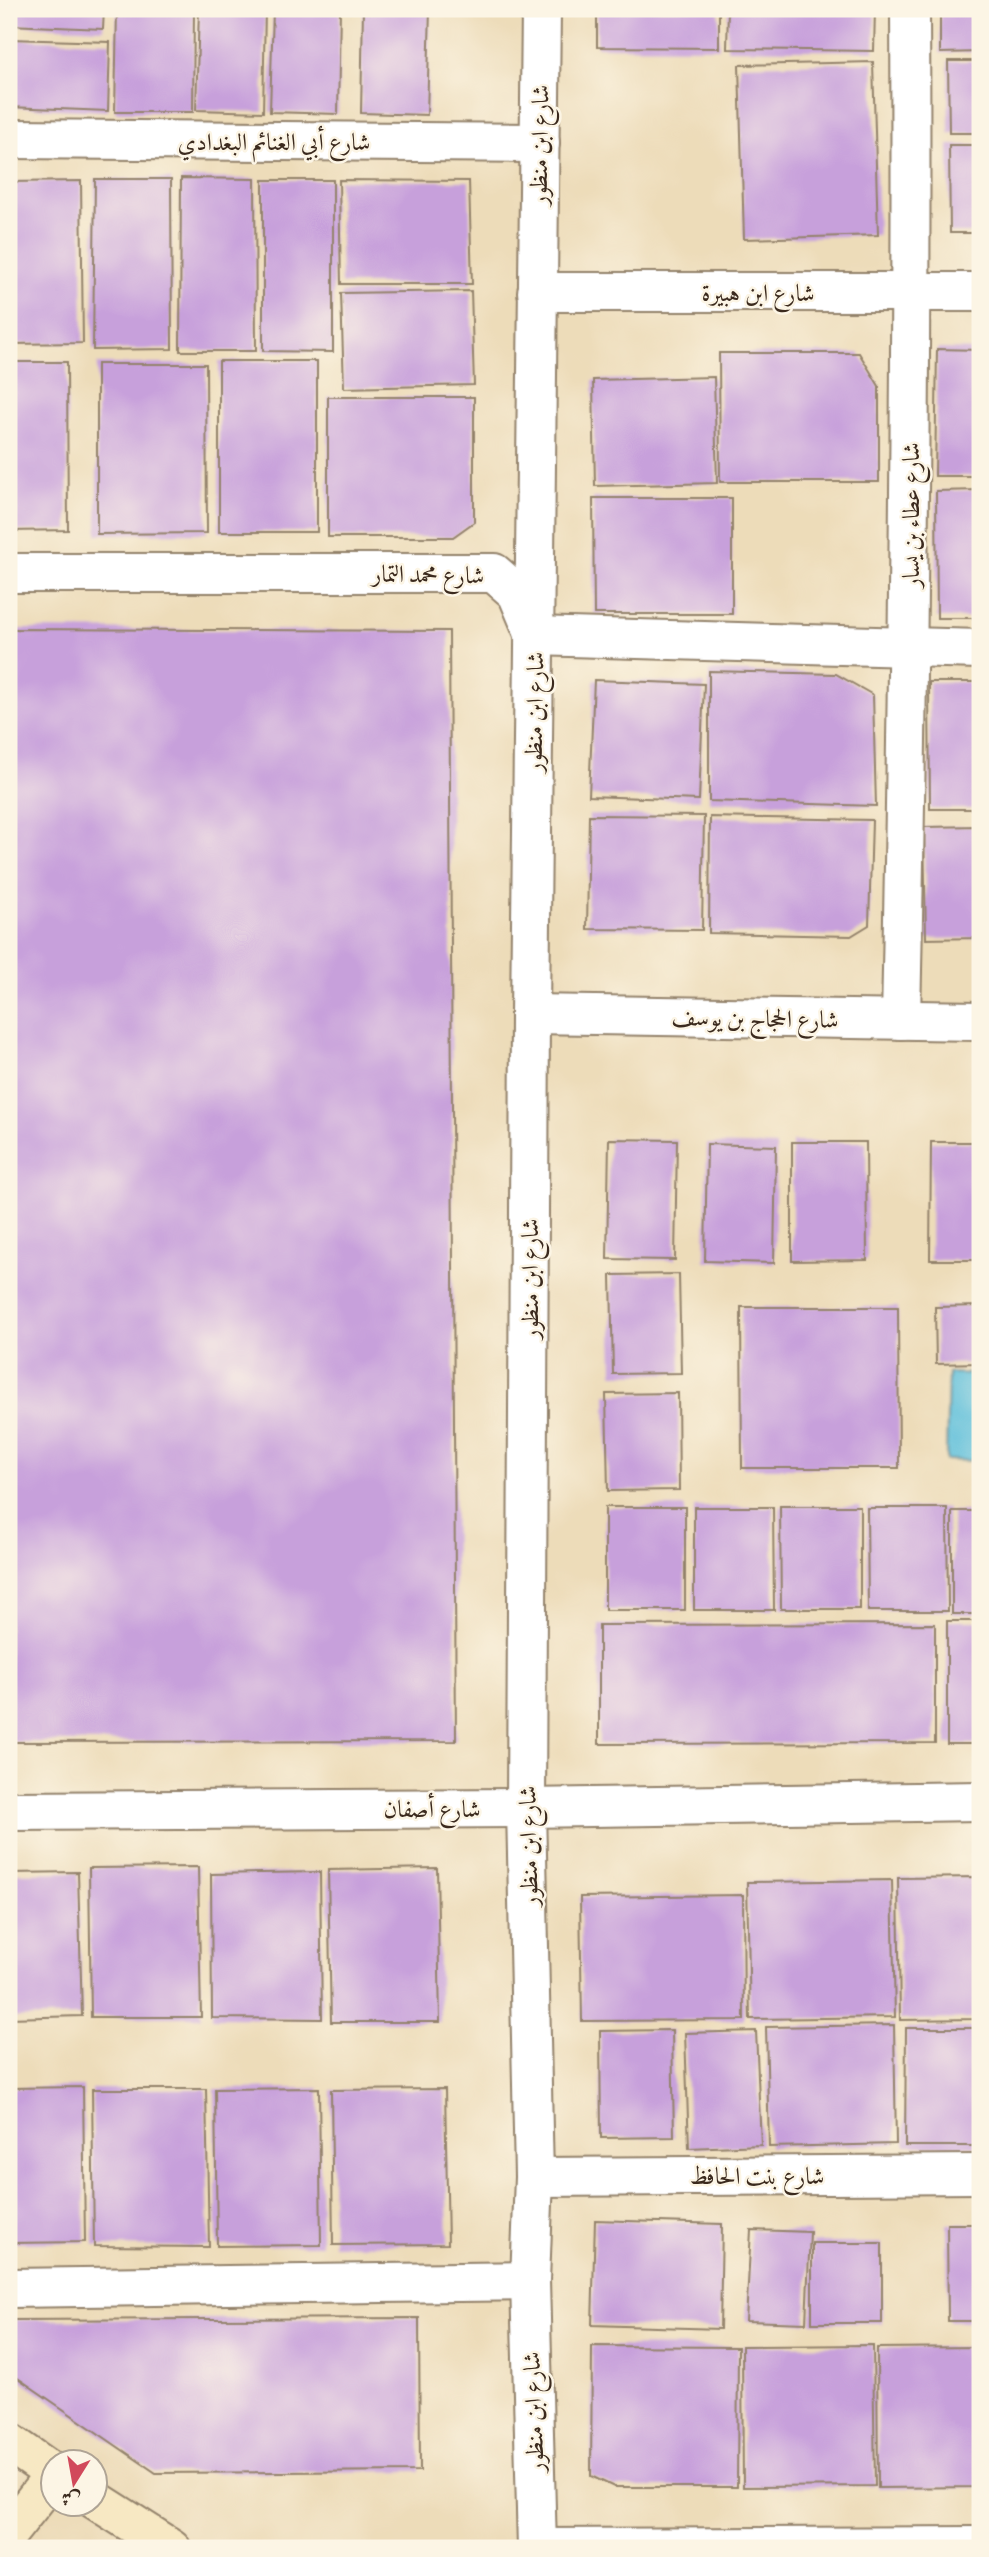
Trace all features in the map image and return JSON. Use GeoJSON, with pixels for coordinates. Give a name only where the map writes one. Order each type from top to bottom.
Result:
{"type":"FeatureCollection","features":[{"type":"Feature","properties":{"kind":"main road"},"geometry":{"type":"LineString","coordinates":[[9,2442],[38,2462]]}},
{"type":"Feature","properties":{"kind":"main road"},"geometry":{"type":"LineString","coordinates":[[9,2532],[38,2496]]}},
{"type":"Feature","properties":{"kind":"main road"},"geometry":{"type":"LineString","coordinates":[[108,2508],[171,2548]]}},
{"type":"Feature","properties":{"kind":"street","name":"شارع ابن منظور"},"geometry":{"type":"LineString","coordinates":[[537,2548],[530,2281],[534,2177],[526,1808],[530,1014],[541,9]]}},
{"type":"Feature","properties":{"kind":"street","name":"شارع عطاء بن يسار"},"geometry":{"type":"LineString","coordinates":[[901,1020],[909,648],[912,292],[910,9]]}},
{"type":"Feature","properties":{"kind":"street","name":"شارع أبي الغنائم البغدادي"},"geometry":{"type":"LineString","coordinates":[[9,139],[540,143]]}},
{"type":"Feature","properties":{"kind":"street","name":"شارع ابن هبيرة"},"geometry":{"type":"LineString","coordinates":[[537,292],[980,292]]}},
{"type":"Feature","properties":{"kind":"street","name":"شارع محمد التمار"},"geometry":{"type":"LineString","coordinates":[[9,573],[494,573],[517,593],[535,636]]}},
{"type":"Feature","properties":{"kind":"street"},"geometry":{"type":"LineString","coordinates":[[535,636],[980,649]]}},
{"type":"Feature","properties":{"kind":"street","name":"شارع الحجاج بن يوسف"},"geometry":{"type":"LineString","coordinates":[[530,1014],[980,1021]]}},
{"type":"Feature","properties":{"kind":"street","name":"شارع أصفان"},"geometry":{"type":"LineString","coordinates":[[9,1811],[526,1808],[980,1801]]}},
{"type":"Feature","properties":{"kind":"street","name":"شارع بنت الحافظ"},"geometry":{"type":"LineString","coordinates":[[534,2177],[980,2174]]}},
{"type":"Feature","properties":{"kind":"street"},"geometry":{"type":"LineString","coordinates":[[9,2288],[530,2281]]}},
{"type":"Feature","properties":{"kind":"street"},"geometry":{"type":"LineString","coordinates":[[537,2548],[980,2546]]}},
{"type":"Feature","properties":{"kind":"water"},"geometry":{"type":"Polygon","coordinates":[[[948,1373],[980,1374],[980,1461],[946,1460],[948,1373]]]}},
{"type":"Feature","properties":{"kind":"building"},"geometry":{"type":"Polygon","coordinates":[[[9,9],[104,9],[103,29],[9,25],[9,9]]]}},
{"type":"Feature","properties":{"kind":"building"},"geometry":{"type":"Polygon","coordinates":[[[117,9],[194,9],[193,112],[115,112],[117,9]]]}},
{"type":"Feature","properties":{"kind":"building"},"geometry":{"type":"Polygon","coordinates":[[[199,9],[265,9],[263,112],[196,110],[199,9]]]}},
{"type":"Feature","properties":{"kind":"building"},"geometry":{"type":"Polygon","coordinates":[[[273,9],[340,9],[338,114],[270,112],[273,9]]]}},
{"type":"Feature","properties":{"kind":"building"},"geometry":{"type":"Polygon","coordinates":[[[363,9],[430,9],[427,115],[361,113],[363,9]]]}},
{"type":"Feature","properties":{"kind":"building"},"geometry":{"type":"Polygon","coordinates":[[[597,9],[719,9],[719,48],[597,47],[597,9]]]}},
{"type":"Feature","properties":{"kind":"building"},"geometry":{"type":"Polygon","coordinates":[[[728,9],[875,9],[874,51],[727,49],[728,9]]]}},
{"type":"Feature","properties":{"kind":"building"},"geometry":{"type":"Polygon","coordinates":[[[940,9],[980,9],[980,52],[940,53],[940,9]]]}},
{"type":"Feature","properties":{"kind":"building"},"geometry":{"type":"Polygon","coordinates":[[[9,39],[110,42],[108,111],[9,107],[9,39]]]}},
{"type":"Feature","properties":{"kind":"building"},"geometry":{"type":"Polygon","coordinates":[[[948,61],[980,61],[980,133],[949,133],[948,61]]]}},
{"type":"Feature","properties":{"kind":"building"},"geometry":{"type":"Polygon","coordinates":[[[873,62],[878,235],[744,239],[739,65],[873,62]]]}},
{"type":"Feature","properties":{"kind":"building"},"geometry":{"type":"Polygon","coordinates":[[[949,145],[980,145],[980,233],[950,233],[949,145]]]}},
{"type":"Feature","properties":{"kind":"building"},"geometry":{"type":"Polygon","coordinates":[[[181,178],[255,179],[256,351],[180,351],[181,178]]]}},
{"type":"Feature","properties":{"kind":"building"},"geometry":{"type":"Polygon","coordinates":[[[95,179],[171,179],[172,349],[93,350],[95,179]]]}},
{"type":"Feature","properties":{"kind":"building"},"geometry":{"type":"Polygon","coordinates":[[[263,180],[333,180],[333,352],[263,351],[263,180]]]}},
{"type":"Feature","properties":{"kind":"building"},"geometry":{"type":"Polygon","coordinates":[[[339,180],[469,181],[472,284],[341,284],[339,180]]]}},
{"type":"Feature","properties":{"kind":"building"},"geometry":{"type":"Polygon","coordinates":[[[81,181],[83,343],[9,344],[9,182],[81,181]]]}},
{"type":"Feature","properties":{"kind":"building"},"geometry":{"type":"Polygon","coordinates":[[[471,291],[474,385],[344,388],[341,293],[471,291]]]}},
{"type":"Feature","properties":{"kind":"building"},"geometry":{"type":"Polygon","coordinates":[[[937,349],[980,350],[980,476],[935,476],[937,349]]]}},
{"type":"Feature","properties":{"kind":"building"},"geometry":{"type":"Polygon","coordinates":[[[719,353],[859,353],[879,386],[879,482],[720,482],[719,353]]]}},
{"type":"Feature","properties":{"kind":"building"},"geometry":{"type":"Polygon","coordinates":[[[219,361],[317,361],[317,532],[219,532],[219,361]]]}},
{"type":"Feature","properties":{"kind":"building"},"geometry":{"type":"Polygon","coordinates":[[[9,362],[67,362],[68,530],[9,531],[9,362]]]}},
{"type":"Feature","properties":{"kind":"building"},"geometry":{"type":"Polygon","coordinates":[[[97,364],[206,364],[207,533],[97,534],[97,364]]]}},
{"type":"Feature","properties":{"kind":"building"},"geometry":{"type":"Polygon","coordinates":[[[714,377],[717,483],[595,486],[593,380],[714,377]]]}},
{"type":"Feature","properties":{"kind":"building"},"geometry":{"type":"Polygon","coordinates":[[[328,397],[474,397],[474,522],[453,537],[328,537],[328,397]]]}},
{"type":"Feature","properties":{"kind":"building"},"geometry":{"type":"Polygon","coordinates":[[[980,490],[980,618],[937,618],[936,491],[980,490]]]}},
{"type":"Feature","properties":{"kind":"building"},"geometry":{"type":"Polygon","coordinates":[[[593,498],[732,498],[732,614],[594,614],[593,498]]]}},
{"type":"Feature","properties":{"kind":"building"},"geometry":{"type":"Polygon","coordinates":[[[9,629],[449,631],[456,1741],[9,1742],[9,629]]]}},
{"type":"Feature","properties":{"kind":"building"},"geometry":{"type":"Polygon","coordinates":[[[709,671],[836,674],[873,695],[876,806],[709,801],[709,671]]]}},
{"type":"Feature","properties":{"kind":"building"},"geometry":{"type":"Polygon","coordinates":[[[594,680],[704,684],[699,800],[589,796],[594,680]]]}},
{"type":"Feature","properties":{"kind":"building"},"geometry":{"type":"Polygon","coordinates":[[[929,682],[980,682],[980,809],[930,809],[929,682]]]}},
{"type":"Feature","properties":{"kind":"building"},"geometry":{"type":"Polygon","coordinates":[[[589,815],[704,816],[702,930],[587,929],[589,815]]]}},
{"type":"Feature","properties":{"kind":"building"},"geometry":{"type":"Polygon","coordinates":[[[710,817],[872,820],[869,925],[851,936],[709,933],[710,817]]]}},
{"type":"Feature","properties":{"kind":"building"},"geometry":{"type":"Polygon","coordinates":[[[980,826],[980,938],[926,939],[924,827],[980,826]]]}},
{"type":"Feature","properties":{"kind":"building"},"geometry":{"type":"Polygon","coordinates":[[[609,1139],[677,1140],[675,1260],[607,1259],[609,1139]]]}},
{"type":"Feature","properties":{"kind":"building"},"geometry":{"type":"Polygon","coordinates":[[[792,1142],[866,1142],[867,1260],[792,1261],[792,1142]]]}},
{"type":"Feature","properties":{"kind":"building"},"geometry":{"type":"Polygon","coordinates":[[[931,1142],[980,1142],[980,1260],[930,1260],[931,1142]]]}},
{"type":"Feature","properties":{"kind":"building"},"geometry":{"type":"Polygon","coordinates":[[[707,1144],[776,1146],[774,1263],[705,1261],[707,1144]]]}},
{"type":"Feature","properties":{"kind":"building"},"geometry":{"type":"Polygon","coordinates":[[[679,1274],[681,1373],[613,1374],[611,1275],[679,1274]]]}},
{"type":"Feature","properties":{"kind":"building"},"geometry":{"type":"Polygon","coordinates":[[[980,1306],[980,1363],[936,1364],[935,1307],[980,1306]]]}},
{"type":"Feature","properties":{"kind":"building"},"geometry":{"type":"Polygon","coordinates":[[[741,1307],[898,1307],[899,1468],[742,1468],[741,1307]]]}},
{"type":"Feature","properties":{"kind":"building"},"geometry":{"type":"Polygon","coordinates":[[[678,1393],[679,1490],[608,1491],[606,1394],[678,1393]]]}},
{"type":"Feature","properties":{"kind":"building"},"geometry":{"type":"Polygon","coordinates":[[[780,1506],[860,1506],[860,1609],[781,1609],[780,1506]]]}},
{"type":"Feature","properties":{"kind":"building"},"geometry":{"type":"Polygon","coordinates":[[[605,1507],[685,1507],[685,1610],[605,1610],[605,1507]]]}},
{"type":"Feature","properties":{"kind":"building"},"geometry":{"type":"Polygon","coordinates":[[[694,1507],[773,1507],[774,1610],[694,1610],[694,1507]]]}},
{"type":"Feature","properties":{"kind":"building"},"geometry":{"type":"Polygon","coordinates":[[[867,1508],[947,1508],[948,1611],[868,1611],[867,1508]]]}},
{"type":"Feature","properties":{"kind":"building"},"geometry":{"type":"Polygon","coordinates":[[[952,1511],[980,1511],[980,1614],[952,1614],[952,1511]]]}},
{"type":"Feature","properties":{"kind":"building"},"geometry":{"type":"Polygon","coordinates":[[[947,1621],[980,1621],[980,1744],[947,1744],[947,1621]]]}},
{"type":"Feature","properties":{"kind":"building"},"geometry":{"type":"Polygon","coordinates":[[[935,1624],[935,1743],[599,1744],[599,1625],[935,1624]]]}},
{"type":"Feature","properties":{"kind":"building"},"geometry":{"type":"Polygon","coordinates":[[[198,1867],[201,2017],[91,2017],[89,1868],[198,1867]]]}},
{"type":"Feature","properties":{"kind":"building"},"geometry":{"type":"Polygon","coordinates":[[[437,1868],[440,2022],[331,2022],[328,1870],[437,1868]]]}},
{"type":"Feature","properties":{"kind":"building"},"geometry":{"type":"Polygon","coordinates":[[[78,1872],[82,2016],[9,2018],[9,1873],[78,1872]]]}},
{"type":"Feature","properties":{"kind":"building"},"geometry":{"type":"Polygon","coordinates":[[[320,1872],[322,2019],[212,2018],[211,1874],[320,1872]]]}},
{"type":"Feature","properties":{"kind":"building"},"geometry":{"type":"Polygon","coordinates":[[[980,1877],[980,2019],[900,2020],[898,1878],[980,1877]]]}},
{"type":"Feature","properties":{"kind":"building"},"geometry":{"type":"Polygon","coordinates":[[[892,1880],[895,2017],[750,2019],[747,1882],[892,1880]]]}},
{"type":"Feature","properties":{"kind":"building"},"geometry":{"type":"Polygon","coordinates":[[[743,1895],[744,2020],[582,2021],[580,1897],[743,1895]]]}},
{"type":"Feature","properties":{"kind":"building"},"geometry":{"type":"Polygon","coordinates":[[[894,2025],[896,2144],[769,2147],[766,2027],[894,2025]]]}},
{"type":"Feature","properties":{"kind":"building"},"geometry":{"type":"Polygon","coordinates":[[[906,2028],[980,2028],[980,2146],[905,2146],[906,2028]]]}},
{"type":"Feature","properties":{"kind":"building"},"geometry":{"type":"Polygon","coordinates":[[[672,2030],[674,2137],[601,2138],[600,2031],[672,2030]]]}},
{"type":"Feature","properties":{"kind":"building"},"geometry":{"type":"Polygon","coordinates":[[[756,2031],[761,2145],[689,2148],[685,2033],[756,2031]]]}},
{"type":"Feature","properties":{"kind":"building"},"geometry":{"type":"Polygon","coordinates":[[[83,2087],[85,2242],[9,2243],[9,2088],[83,2087]]]}},
{"type":"Feature","properties":{"kind":"building"},"geometry":{"type":"Polygon","coordinates":[[[319,2088],[321,2245],[217,2246],[215,2089],[319,2088]]]}},
{"type":"Feature","properties":{"kind":"building"},"geometry":{"type":"Polygon","coordinates":[[[92,2089],[206,2089],[209,2247],[94,2246],[92,2089]]]}},
{"type":"Feature","properties":{"kind":"building"},"geometry":{"type":"Polygon","coordinates":[[[445,2089],[448,2244],[333,2245],[331,2090],[445,2089]]]}},
{"type":"Feature","properties":{"kind":"building"},"geometry":{"type":"Polygon","coordinates":[[[595,2220],[722,2224],[720,2329],[592,2325],[595,2220]]]}},
{"type":"Feature","properties":{"kind":"building"},"geometry":{"type":"Polygon","coordinates":[[[947,2224],[980,2224],[980,2321],[948,2321],[947,2224]]]}},
{"type":"Feature","properties":{"kind":"building"},"geometry":{"type":"Polygon","coordinates":[[[751,2230],[810,2232],[806,2323],[746,2321],[751,2230]]]}},
{"type":"Feature","properties":{"kind":"building"},"geometry":{"type":"Polygon","coordinates":[[[812,2243],[882,2243],[882,2323],[812,2323],[812,2243]]]}},
{"type":"Feature","properties":{"kind":"building"},"geometry":{"type":"Polygon","coordinates":[[[419,2318],[420,2471],[156,2473],[9,2372],[9,2320],[419,2318]]]}},
{"type":"Feature","properties":{"kind":"building"},"geometry":{"type":"Polygon","coordinates":[[[873,2345],[875,2486],[743,2487],[742,2346],[873,2345]]]}},
{"type":"Feature","properties":{"kind":"building"},"geometry":{"type":"Polygon","coordinates":[[[592,2346],[738,2347],[737,2487],[614,2487],[591,2476],[592,2346]]]}},
{"type":"Feature","properties":{"kind":"building"},"geometry":{"type":"Polygon","coordinates":[[[980,2347],[980,2487],[878,2488],[877,2348],[980,2347]]]}}]}
